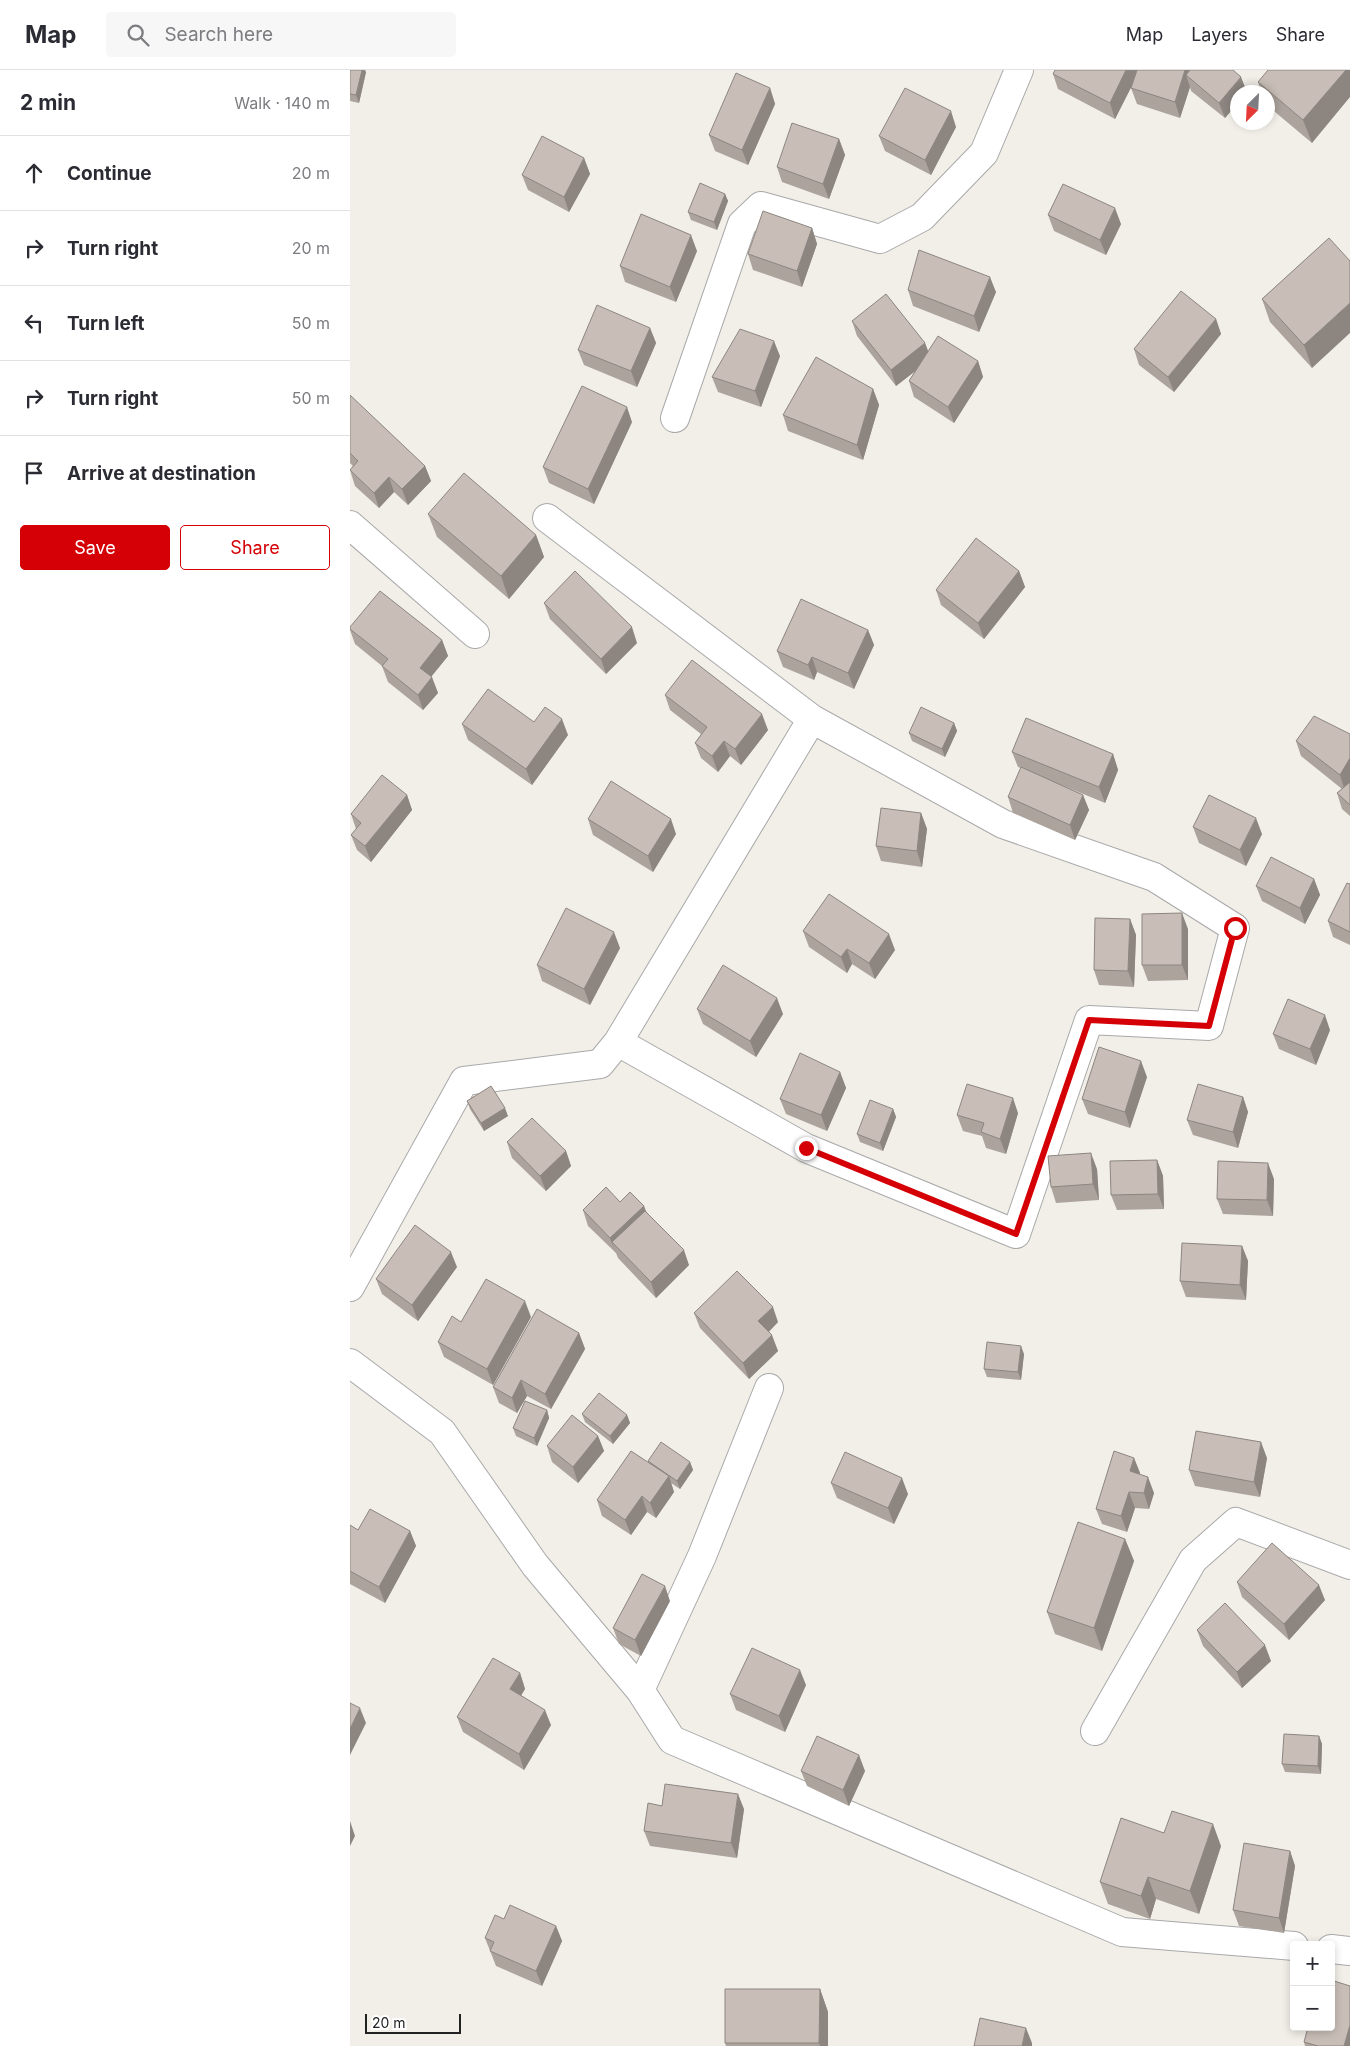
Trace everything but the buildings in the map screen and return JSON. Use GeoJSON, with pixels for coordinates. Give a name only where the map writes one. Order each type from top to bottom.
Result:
{"type":"FeatureCollection","features":[{"type":"Feature","properties":{"kind":"street"},"geometry":{"type":"LineString","coordinates":[[675,418],[742,224],[761,206],[880,239],[922,217],[984,153],[1018,70]]}},
{"type":"Feature","properties":{"kind":"street"},"geometry":{"type":"LineString","coordinates":[[547,518],[812,719],[1003,824],[1154,877],[1235,928],[1209,1026],[1089,1020],[1016,1234],[806,1148],[618,1042]]}},
{"type":"Feature","properties":{"kind":"street"},"geometry":{"type":"LineString","coordinates":[[350,525],[475,634]]}},
{"type":"Feature","properties":{"kind":"street"},"geometry":{"type":"LineString","coordinates":[[350,1287],[464,1081],[600,1064],[618,1042],[812,719]]}},
{"type":"Feature","properties":{"kind":"street"},"geometry":{"type":"LineString","coordinates":[[350,1363],[442,1432],[535,1565],[640,1690],[672,1740],[1122,1932],[1290,1946]]}},
{"type":"Feature","properties":{"kind":"street"},"geometry":{"type":"LineString","coordinates":[[640,1690],[702,1556],[769,1388]]}},
{"type":"Feature","properties":{"kind":"street"},"geometry":{"type":"LineString","coordinates":[[1095,1731],[1193,1560],[1236,1522],[1350,1565]]}},
{"type":"Feature","properties":{"kind":"street"},"geometry":{"type":"LineString","coordinates":[[1335,1949],[1350,1951]]}},
{"type":"Feature","properties":{"kind":"route"},"geometry":{"type":"LineString","coordinates":[[806,1148],[1016,1234],[1089,1020],[1209,1026],[1235,928]]}}]}
